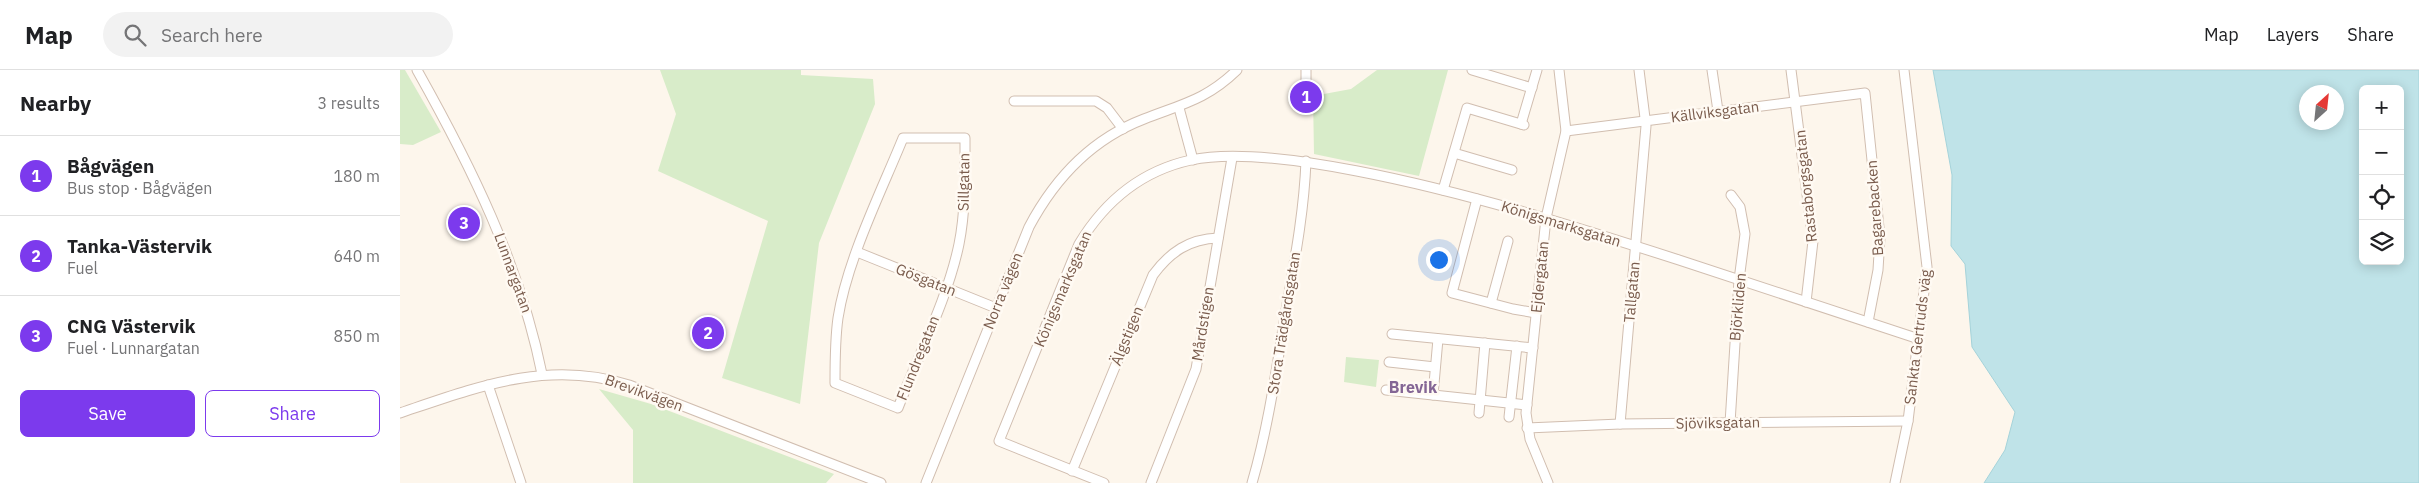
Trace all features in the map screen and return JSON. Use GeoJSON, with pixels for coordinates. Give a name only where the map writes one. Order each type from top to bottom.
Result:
{"type":"FeatureCollection","features":[{"type":"Feature","properties":{"kind":"street","name":"Lunnargatan"},"geometry":{"type":"LineString","coordinates":[[418,70],[486,202],[530,320],[542,374]]}},
{"type":"Feature","properties":{"kind":"street","name":"Norra vägen"},"geometry":{"type":"LineString","coordinates":[[926,483],[1029,226],[1050,191],[1078,160],[1123,129],[1144,119],[1179,108],[1214,89],[1238,70]]}},
{"type":"Feature","properties":{"kind":"street"},"geometry":{"type":"LineString","coordinates":[[1306,70],[1306,100]]}},
{"type":"Feature","properties":{"kind":"street"},"geometry":{"type":"LineString","coordinates":[[1475,70],[1532,88]]}},
{"type":"Feature","properties":{"kind":"street"},"geometry":{"type":"LineString","coordinates":[[1443,190],[1467,108],[1523,124],[1537,70]]}},
{"type":"Feature","properties":{"kind":"street","name":"Ejdergatan"},"geometry":{"type":"LineString","coordinates":[[1548,483],[1527,428],[1527,405],[1546,218],[1566,131],[1559,70]]}},
{"type":"Feature","properties":{"kind":"street","name":"Tallgatan"},"geometry":{"type":"LineString","coordinates":[[1620,424],[1646,121],[1639,70]]}},
{"type":"Feature","properties":{"kind":"street"},"geometry":{"type":"LineString","coordinates":[[1712,70],[1718,112]]}},
{"type":"Feature","properties":{"kind":"street","name":"Rastaborgsgatan"},"geometry":{"type":"LineString","coordinates":[[1791,70],[1813,241],[1806,302]]}},
{"type":"Feature","properties":{"kind":"street","name":"Sankta Gertruds väg"},"geometry":{"type":"LineString","coordinates":[[1895,483],[1908,422],[1927,267],[1904,70]]}},
{"type":"Feature","properties":{"kind":"street","name":"Källviksgatan"},"geometry":{"type":"LineString","coordinates":[[1566,131],[1865,93]]}},
{"type":"Feature","properties":{"kind":"street","name":"Bagarebacken"},"geometry":{"type":"LineString","coordinates":[[1865,93],[1880,237],[1878,270],[1868,322]]}},
{"type":"Feature","properties":{"kind":"street"},"geometry":{"type":"LineString","coordinates":[[1014,101],[1096,101],[1108,108],[1123,129]]}},
{"type":"Feature","properties":{"kind":"street"},"geometry":{"type":"LineString","coordinates":[[1179,108],[1193,160]]}},
{"type":"Feature","properties":{"kind":"street","name":"Sillgatan"},"geometry":{"type":"LineString","coordinates":[[857,252],[903,138],[965,138],[963,222],[954,263],[946,288]]}},
{"type":"Feature","properties":{"kind":"street"},"geometry":{"type":"LineString","coordinates":[[1454,154],[1512,170]]}},
{"type":"Feature","properties":{"kind":"street","name":"Königsmarksgatan"},"geometry":{"type":"LineString","coordinates":[[1072,471],[999,441],[1079,244],[1091,223],[1118,195],[1134,183],[1170,166],[1193,160],[1232,158],[1306,162],[1420,183],[1546,218],[1919,339]]}},
{"type":"Feature","properties":{"kind":"street","name":"Mårdstigen"},"geometry":{"type":"LineString","coordinates":[[1151,483],[1196,369],[1232,158]]}},
{"type":"Feature","properties":{"kind":"street","name":"Stora Trädgårdsgatan"},"geometry":{"type":"LineString","coordinates":[[1252,483],[1265,435],[1278,364],[1305,199],[1306,162]]}},
{"type":"Feature","properties":{"kind":"street","name":"Björkliden"},"geometry":{"type":"LineString","coordinates":[[1730,423],[1739,280],[1745,234],[1740,207],[1731,195]]}},
{"type":"Feature","properties":{"kind":"street"},"geometry":{"type":"LineString","coordinates":[[1477,199],[1452,293],[1536,313]]}},
{"type":"Feature","properties":{"kind":"street","name":"Älgstigen"},"geometry":{"type":"LineString","coordinates":[[1072,471],[1153,275],[1161,264],[1181,247],[1203,238],[1218,238]]}},
{"type":"Feature","properties":{"kind":"street"},"geometry":{"type":"LineString","coordinates":[[1491,303],[1508,241]]}},
{"type":"Feature","properties":{"kind":"street","name":"Gösgatan"},"geometry":{"type":"LineString","coordinates":[[857,252],[996,308]]}},
{"type":"Feature","properties":{"kind":"street","name":"Flundregatan"},"geometry":{"type":"LineString","coordinates":[[857,252],[848,275],[838,317],[835,383],[898,408],[946,288]]}},
{"type":"Feature","properties":{"kind":"street"},"geometry":{"type":"LineString","coordinates":[[1392,334],[1532,348]]}},
{"type":"Feature","properties":{"kind":"street"},"geometry":{"type":"LineString","coordinates":[[1433,395],[1438,338]]}},
{"type":"Feature","properties":{"kind":"street"},"geometry":{"type":"LineString","coordinates":[[1479,413],[1485,343]]}},
{"type":"Feature","properties":{"kind":"street"},"geometry":{"type":"LineString","coordinates":[[1509,417],[1517,346]]}},
{"type":"Feature","properties":{"kind":"street"},"geometry":{"type":"LineString","coordinates":[[1389,362],[1436,367]]}},
{"type":"Feature","properties":{"kind":"street","name":"Brevikvägen"},"geometry":{"type":"LineString","coordinates":[[400,413],[488,385],[542,374],[576,374],[629,384],[880,483]]}},
{"type":"Feature","properties":{"kind":"street"},"geometry":{"type":"LineString","coordinates":[[488,385],[521,483]]}},
{"type":"Feature","properties":{"kind":"street"},"geometry":{"type":"LineString","coordinates":[[1386,390],[1527,405]]}},
{"type":"Feature","properties":{"kind":"street","name":"Sjöviksgatan"},"geometry":{"type":"LineString","coordinates":[[1527,428],[1620,424],[1908,422]]}},
{"type":"Feature","properties":{"kind":"street"},"geometry":{"type":"LineString","coordinates":[[1072,471],[1104,483]]}},
{"type":"Feature","properties":{"kind":"green space"},"geometry":{"type":"Polygon","coordinates":[[[400,70],[405,70],[441,132],[413,145],[400,144],[400,70]]]}},
{"type":"Feature","properties":{"kind":"green space"},"geometry":{"type":"Polygon","coordinates":[[[660,70],[801,70],[801,75],[873,79],[875,104],[819,243],[800,404],[722,378],[768,221],[658,171],[676,114],[660,70]]]}},
{"type":"Feature","properties":{"kind":"green space"},"geometry":{"type":"Polygon","coordinates":[[[1377,70],[1448,70],[1419,176],[1314,154],[1313,96],[1351,89],[1377,70]]]}},
{"type":"Feature","properties":{"kind":"green space"},"geometry":{"type":"Polygon","coordinates":[[[1346,357],[1379,360],[1376,387],[1344,382],[1346,357]]]}},
{"type":"Feature","properties":{"kind":"green space"},"geometry":{"type":"Polygon","coordinates":[[[599,389],[651,404],[834,474],[826,483],[633,483],[633,430],[599,389]]]}},
{"type":"Feature","properties":{"kind":"water"},"geometry":{"type":"Polygon","coordinates":[[[1933,70],[2419,70],[2419,483],[1984,483],[2005,450],[2015,412],[1972,347],[1965,264],[1951,246],[1952,175],[1933,70]]]}},
{"type":"Feature","properties":{"kind":"place","name":"Bågvägen"},"geometry":{"type":"Point","coordinates":[1306,97]}},
{"type":"Feature","properties":{"kind":"place","name":"CNG Västervik"},"geometry":{"type":"Point","coordinates":[464,223]}},
{"type":"Feature","properties":{"kind":"place","name":"Tanka-Västervik"},"geometry":{"type":"Point","coordinates":[708,333]}},
{"type":"Feature","properties":{"kind":"district","name":"Brevik"},"geometry":{"type":"Point","coordinates":[1413,387]}}]}
